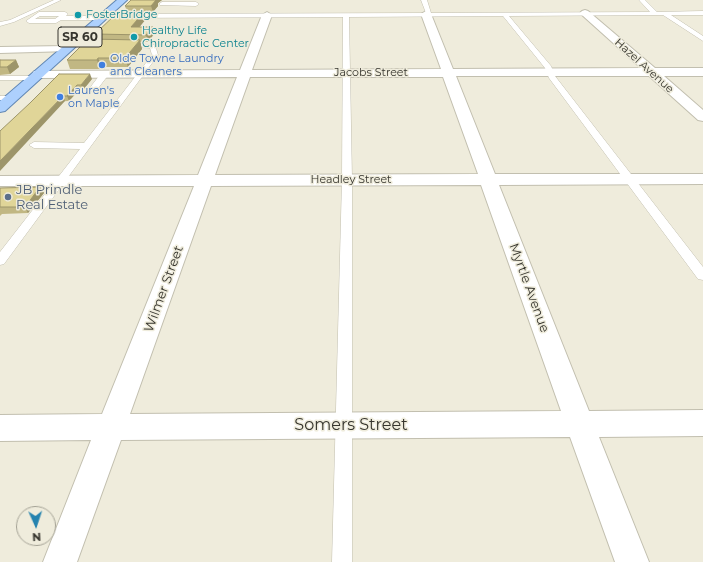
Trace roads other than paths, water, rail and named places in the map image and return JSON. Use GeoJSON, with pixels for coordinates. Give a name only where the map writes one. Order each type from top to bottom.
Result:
{"type":"FeatureCollection","features":[{"type":"Feature","properties":{"kind":"main road","name":"SR 60"},"geometry":{"type":"LineString","coordinates":[[0,108],[6,98],[36,76],[122,0]]}},
{"type":"Feature","properties":{"kind":"street","name":"Myrtle Avenue"},"geometry":{"type":"LineString","coordinates":[[426,9],[448,72],[632,562]]}},
{"type":"Feature","properties":{"kind":"street","name":"Hazel Avenue"},"geometry":{"type":"LineString","coordinates":[[585,13],[650,72],[703,117]]}},
{"type":"Feature","properties":{"kind":"street","name":"Wilmer Street"},"geometry":{"type":"LineString","coordinates":[[60,562],[112,428],[266,15]]}},
{"type":"Feature","properties":{"kind":"street"},"geometry":{"type":"LineString","coordinates":[[0,50],[68,47]]}},
{"type":"Feature","properties":{"kind":"street","name":"Jacobs Street"},"geometry":{"type":"LineString","coordinates":[[36,76],[244,73],[703,72]]}},
{"type":"Feature","properties":{"kind":"street","name":"Headley Street"},"geometry":{"type":"LineString","coordinates":[[0,181],[703,179]]}},
{"type":"Feature","properties":{"kind":"street","name":"Somers Street"},"geometry":{"type":"LineString","coordinates":[[0,428],[703,423]]}},
{"type":"Feature","properties":{"kind":"lane"},"geometry":{"type":"LineString","coordinates":[[0,24],[12,21],[58,0]]}},
{"type":"Feature","properties":{"kind":"lane"},"geometry":{"type":"LineString","coordinates":[[642,0],[655,13]]}},
{"type":"Feature","properties":{"kind":"lane"},"geometry":{"type":"LineString","coordinates":[[188,15],[197,2]]}},
{"type":"Feature","properties":{"kind":"lane"},"geometry":{"type":"LineString","coordinates":[[162,4],[197,2]]}},
{"type":"Feature","properties":{"kind":"lane"},"geometry":{"type":"LineString","coordinates":[[60,18],[65,14],[39,14],[29,21],[56,21],[60,18],[188,15],[346,14],[426,9],[505,14],[703,13]]}},
{"type":"Feature","properties":{"kind":"lane"},"geometry":{"type":"LineString","coordinates":[[664,13],[703,39]]}},
{"type":"Feature","properties":{"kind":"lane"},"geometry":{"type":"LineString","coordinates":[[342,562],[345,425],[347,180],[345,73],[346,14]]}},
{"type":"Feature","properties":{"kind":"lane"},"geometry":{"type":"LineString","coordinates":[[505,14],[548,68],[703,276]]}},
{"type":"Feature","properties":{"kind":"lane"},"geometry":{"type":"LineString","coordinates":[[0,261],[155,55],[153,46],[112,45],[68,47]]}},
{"type":"Feature","properties":{"kind":"lane"},"geometry":{"type":"LineString","coordinates":[[92,89],[105,74]]}},
{"type":"Feature","properties":{"kind":"lane"},"geometry":{"type":"LineString","coordinates":[[0,78],[36,76]]}},
{"type":"Feature","properties":{"kind":"lane"},"geometry":{"type":"LineString","coordinates":[[34,145],[87,146]]}},
{"type":"Feature","properties":{"kind":"lane"},"geometry":{"type":"LineString","coordinates":[[0,246],[20,220]]}},
{"type":"Feature","properties":{"kind":"place","name":"FosterBridge"},"geometry":{"type":"Point","coordinates":[78,15]}},
{"type":"Feature","properties":{"kind":"place","name":"Healthy Life Chiropractic Center"},"geometry":{"type":"Point","coordinates":[134,37]}},
{"type":"Feature","properties":{"kind":"place","name":"Olde Towne Laundry and Cleaners"},"geometry":{"type":"Point","coordinates":[102,65]}},
{"type":"Feature","properties":{"kind":"place","name":"Lauren's on Maple"},"geometry":{"type":"Point","coordinates":[60,97]}},
{"type":"Feature","properties":{"kind":"place","name":"JB Prindle Real Estate"},"geometry":{"type":"Point","coordinates":[8,197]}}]}
